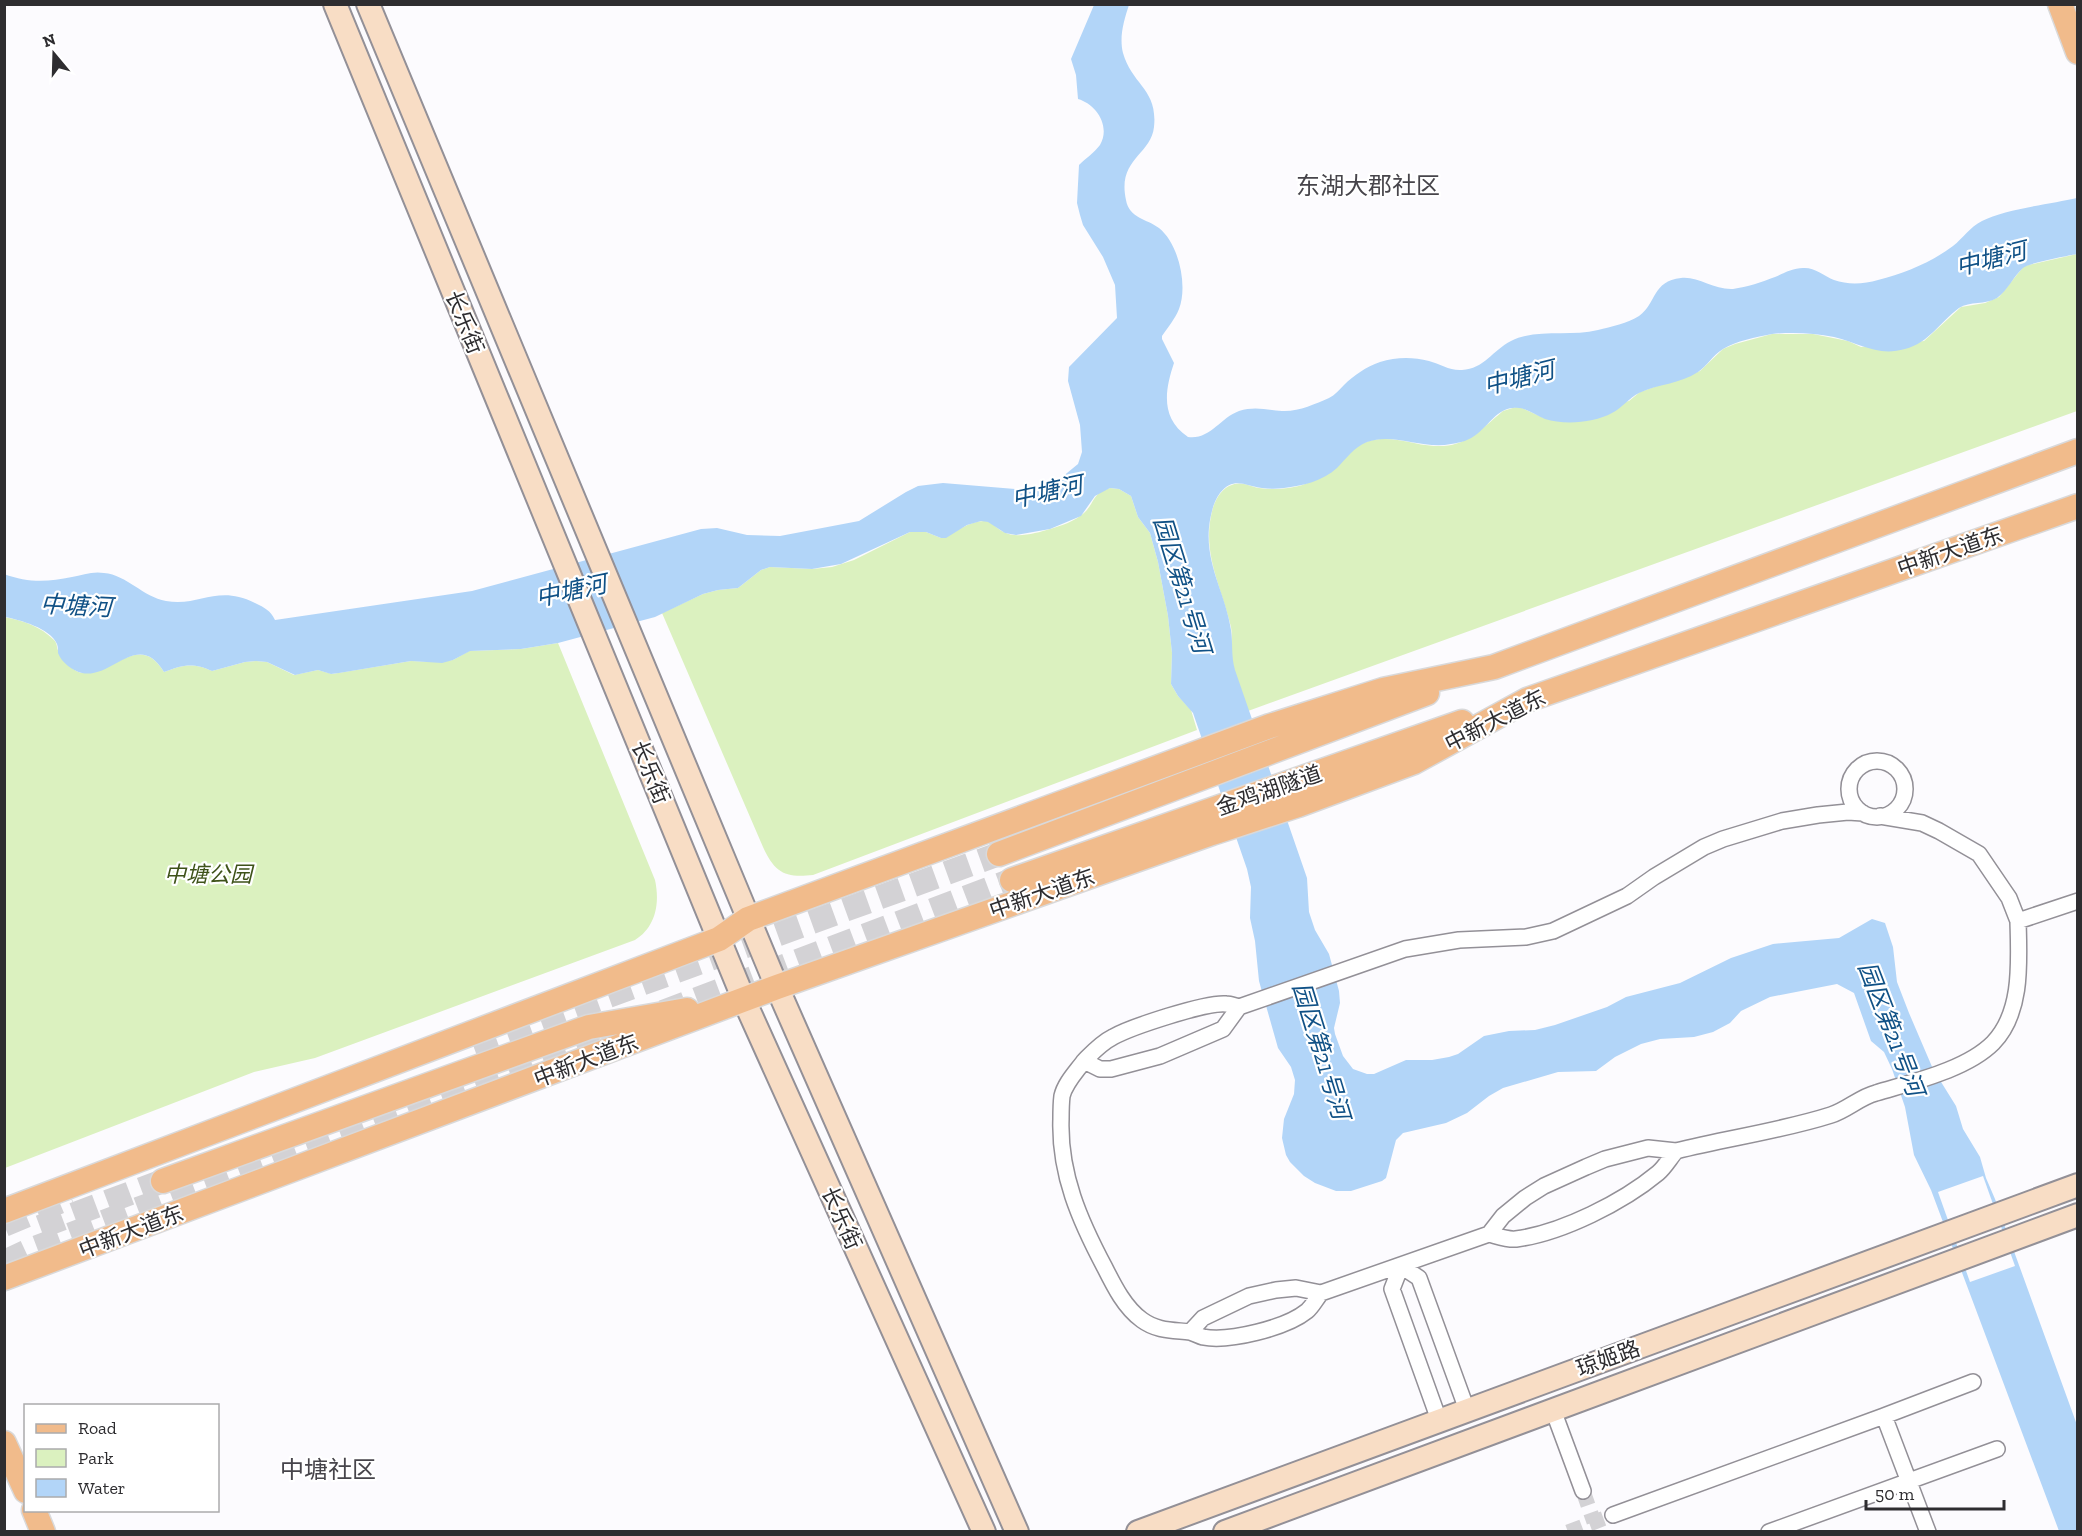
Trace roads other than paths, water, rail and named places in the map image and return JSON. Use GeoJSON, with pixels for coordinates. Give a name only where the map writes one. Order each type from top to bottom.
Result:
{"type":"FeatureCollection","features":[{"type":"Feature","properties":{"kind":"main road","name":"长乐街"},"geometry":{"type":"LineString","coordinates":[[334,4],[744,1000],[984,1532]]}},
{"type":"Feature","properties":{"kind":"main road","name":"长乐街"},"geometry":{"type":"LineString","coordinates":[[368,4],[748,919],[1017,1532]]}},
{"type":"Feature","properties":{"kind":"main road"},"geometry":{"type":"LineString","coordinates":[[2060,4],[2078,52]]}},
{"type":"Feature","properties":{"kind":"main road","name":"中新大道东"},"geometry":{"type":"LineString","coordinates":[[4,1211],[719,939],[748,919],[1188,756],[1270,726],[1383,690],[1494,667],[2078,451]]}},
{"type":"Feature","properties":{"kind":"main road","name":"中新大道东"},"geometry":{"type":"LineString","coordinates":[[4,1278],[777,987],[1212,833],[1298,805],[1414,762],[1527,700],[2078,506]]}},
{"type":"Feature","properties":{"kind":"main road","name":"金鸡湖隧道"},"geometry":{"type":"LineString","coordinates":[[999,854],[1494,667]]}},
{"type":"Feature","properties":{"kind":"main road","name":"金鸡湖隧道"},"geometry":{"type":"LineString","coordinates":[[1012,880],[1527,700]]}},
{"type":"Feature","properties":{"kind":"main road"},"geometry":{"type":"LineString","coordinates":[[163,1181],[589,1027],[744,1000]]}},
{"type":"Feature","properties":{"kind":"main road","name":"琼姬路"},"geometry":{"type":"LineString","coordinates":[[1138,1532],[2078,1185]]}},
{"type":"Feature","properties":{"kind":"main road","name":"琼姬路"},"geometry":{"type":"LineString","coordinates":[[1225,1532],[2078,1215]]}},
{"type":"Feature","properties":{"kind":"main road"},"geometry":{"type":"LineString","coordinates":[[4,1443],[24,1487]]}},
{"type":"Feature","properties":{"kind":"main road"},"geometry":{"type":"LineString","coordinates":[[35,1512],[43,1532]]}},
{"type":"Feature","properties":{"kind":"street"},"geometry":{"type":"LineString","coordinates":[[1863,813],[1851,799],[1851,780],[1861,766],[1879,760],[1888,762],[1902,775],[1906,793],[1897,809],[1880,816]]}},
{"type":"Feature","properties":{"kind":"street"},"geometry":{"type":"LineString","coordinates":[[1321,1293],[1309,1310],[1295,1319],[1271,1329],[1224,1337],[1203,1337],[1190,1332],[1166,1331],[1155,1328],[1136,1315],[1115,1288],[1095,1251],[1072,1196],[1063,1162],[1062,1096],[1084,1061],[1099,1046],[1113,1036],[1140,1026],[1225,1004],[1239,1007],[1405,949],[1459,940],[1526,937],[1553,931],[1627,896],[1704,847],[1722,839],[1782,821],[1848,812],[1863,813],[1922,823],[1978,854],[2009,898],[2018,921],[2019,957],[2015,1002],[1992,1043],[1957,1066],[1874,1093],[1835,1114],[1794,1126],[1759,1131],[1676,1151],[1648,1148],[1605,1159],[1544,1186],[1503,1216],[1489,1234]]}},
{"type":"Feature","properties":{"kind":"street"},"geometry":{"type":"LineString","coordinates":[[2018,921],[2078,901]]}},
{"type":"Feature","properties":{"kind":"street"},"geometry":{"type":"LineString","coordinates":[[1084,1061],[1100,1069],[1111,1069],[1160,1056],[1223,1029],[1239,1007]]}},
{"type":"Feature","properties":{"kind":"street"},"geometry":{"type":"LineString","coordinates":[[1190,1332],[1203,1318],[1249,1296],[1296,1288],[1321,1293],[1489,1234],[1514,1239],[1536,1234],[1603,1209],[1660,1172],[1676,1151]]}},
{"type":"Feature","properties":{"kind":"street"},"geometry":{"type":"LineString","coordinates":[[1401,1266],[1419,1278],[1467,1410]]}},
{"type":"Feature","properties":{"kind":"street"},"geometry":{"type":"LineString","coordinates":[[1401,1266],[1392,1289],[1439,1420]]}},
{"type":"Feature","properties":{"kind":"street"},"geometry":{"type":"LineString","coordinates":[[1613,1515],[1973,1382]]}},
{"type":"Feature","properties":{"kind":"street"},"geometry":{"type":"LineString","coordinates":[[1553,1410],[1582,1491]]}},
{"type":"Feature","properties":{"kind":"street"},"geometry":{"type":"LineString","coordinates":[[1884,1416],[1928,1532]]}},
{"type":"Feature","properties":{"kind":"street"},"geometry":{"type":"LineString","coordinates":[[1769,1532],[1997,1449]]}},
{"type":"Feature","properties":{"kind":"water"},"geometry":{"type":"Polygon","coordinates":[[[1094,5],[1129,5],[1122,35],[1123,53],[1132,73],[1152,104],[1154,127],[1152,136],[1130,166],[1124,186],[1126,200],[1131,211],[1159,228],[1166,235],[1180,266],[1182,300],[1162,339],[1174,363],[1168,383],[1169,412],[1179,429],[1188,437],[1196,437],[1209,432],[1239,411],[1256,409],[1288,411],[1312,405],[1331,397],[1365,369],[1386,360],[1417,359],[1453,369],[1470,369],[1482,363],[1511,341],[1521,337],[1587,332],[1630,321],[1645,311],[1660,288],[1672,280],[1687,278],[1733,289],[1803,268],[1845,283],[1878,280],[1908,271],[1935,258],[1953,246],[1978,223],[1992,217],[2015,210],[2077,198],[2077,254],[2026,266],[1997,298],[1959,308],[1928,337],[1913,346],[1886,351],[1834,337],[1803,333],[1772,334],[1746,340],[1723,349],[1701,370],[1691,376],[1639,393],[1616,411],[1597,419],[1561,422],[1545,419],[1522,408],[1513,408],[1502,411],[1468,440],[1454,444],[1430,445],[1377,439],[1358,447],[1331,473],[1312,482],[1276,489],[1240,483],[1225,488],[1215,502],[1210,520],[1209,549],[1228,616],[1235,670],[1307,878],[1309,912],[1315,930],[1329,954],[1339,991],[1340,1003],[1334,1028],[1335,1034],[1343,1056],[1353,1069],[1374,1074],[1406,1060],[1432,1060],[1449,1057],[1458,1054],[1484,1036],[1509,1031],[1535,1030],[1555,1025],[1607,1007],[1626,997],[1680,983],[1731,958],[1773,944],[1839,938],[1872,919],[1885,923],[1893,947],[1897,982],[1933,1069],[1956,1106],[1963,1129],[1980,1157],[2077,1425],[2077,1531],[2059,1531],[1931,1190],[1914,1155],[1905,1107],[1892,1069],[1884,1052],[1871,1041],[1854,993],[1837,984],[1770,997],[1741,1011],[1730,1023],[1713,1032],[1694,1037],[1660,1039],[1641,1044],[1615,1057],[1596,1071],[1558,1072],[1503,1088],[1467,1113],[1446,1123],[1403,1133],[1396,1140],[1386,1178],[1382,1181],[1351,1191],[1336,1191],[1315,1183],[1290,1162],[1282,1138],[1284,1119],[1294,1094],[1295,1080],[1291,1067],[1278,1048],[1259,981],[1250,918],[1251,887],[1247,869],[1193,713],[1171,684],[1172,653],[1168,616],[1150,533],[1138,517],[1131,496],[1119,489],[1110,488],[1095,496],[1081,516],[1050,529],[1016,535],[1005,533],[988,522],[981,521],[967,525],[946,538],[926,532],[910,532],[841,564],[812,569],[770,567],[761,570],[738,588],[703,594],[655,617],[558,643],[521,649],[470,651],[442,663],[411,661],[331,674],[318,670],[295,675],[267,662],[256,661],[212,671],[199,666],[188,666],[164,672],[154,660],[145,655],[135,655],[93,673],[82,673],[71,668],[62,660],[57,644],[48,633],[5,617],[4,574],[21,579],[46,581],[104,573],[120,578],[166,601],[189,601],[219,596],[242,598],[264,608],[275,620],[472,591],[701,529],[717,528],[747,535],[780,536],[859,521],[918,486],[943,483],[1026,490],[1056,482],[1078,464],[1082,452],[1080,425],[1068,381],[1069,367],[1117,318],[1115,285],[1103,257],[1083,225],[1077,203],[1079,165],[1100,145],[1104,130],[1096,111],[1078,99],[1076,75],[1071,59],[1094,5]]]}},
{"type":"Feature","properties":{"kind":"tunnel"},"geometry":{"type":"LineString","coordinates":[[473,1045],[999,854]]}},
{"type":"Feature","properties":{"kind":"tunnel"},"geometry":{"type":"LineString","coordinates":[[663,1012],[1012,880]]}},
{"type":"Feature","properties":{"kind":"tunnel"},"geometry":{"type":"LineString","coordinates":[[4,1262],[32,1249],[602,1034]]}},
{"type":"Feature","properties":{"kind":"tunnel"},"geometry":{"type":"LineString","coordinates":[[40,1227],[163,1181]]}},
{"type":"Feature","properties":{"kind":"tunnel"},"geometry":{"type":"LineString","coordinates":[[4,1225],[71,1197]]}},
{"type":"Feature","properties":{"kind":"tunnel"},"geometry":{"type":"LineString","coordinates":[[1583,1491],[1594,1522]]}},
{"type":"Feature","properties":{"kind":"tunnel"},"geometry":{"type":"LineString","coordinates":[[1568,1532],[1613,1515]]}},
{"type":"Feature","properties":{"kind":"district","name":"东湖大郡社区"},"geometry":{"type":"Point","coordinates":[1368,186]}},
{"type":"Feature","properties":{"kind":"district","name":"中塘社区"},"geometry":{"type":"Point","coordinates":[328,1470]}},
{"type":"Feature","properties":{"kind":"water label","name":"中塘河"},"geometry":{"type":"Point","coordinates":[1991,259]}},
{"type":"Feature","properties":{"kind":"water label","name":"中塘河"},"geometry":{"type":"Point","coordinates":[1519,378]}},
{"type":"Feature","properties":{"kind":"water label","name":"中塘河"},"geometry":{"type":"Point","coordinates":[1047,492]}},
{"type":"Feature","properties":{"kind":"water label","name":"园区第21号河"},"geometry":{"type":"Point","coordinates":[1182,585]}},
{"type":"Feature","properties":{"kind":"water label","name":"中塘河"},"geometry":{"type":"Point","coordinates":[571,591]}},
{"type":"Feature","properties":{"kind":"water label","name":"中塘河"},"geometry":{"type":"Point","coordinates":[76,606]}},
{"type":"Feature","properties":{"kind":"water label","name":"园区第21号河"},"geometry":{"type":"Point","coordinates":[1891,1029]}},
{"type":"Feature","properties":{"kind":"water label","name":"园区第21号河"},"geometry":{"type":"Point","coordinates":[1321,1051]}},
{"type":"Feature","properties":{"kind":"park label","name":"中塘公园"},"geometry":{"type":"Point","coordinates":[208,874]}}]}
